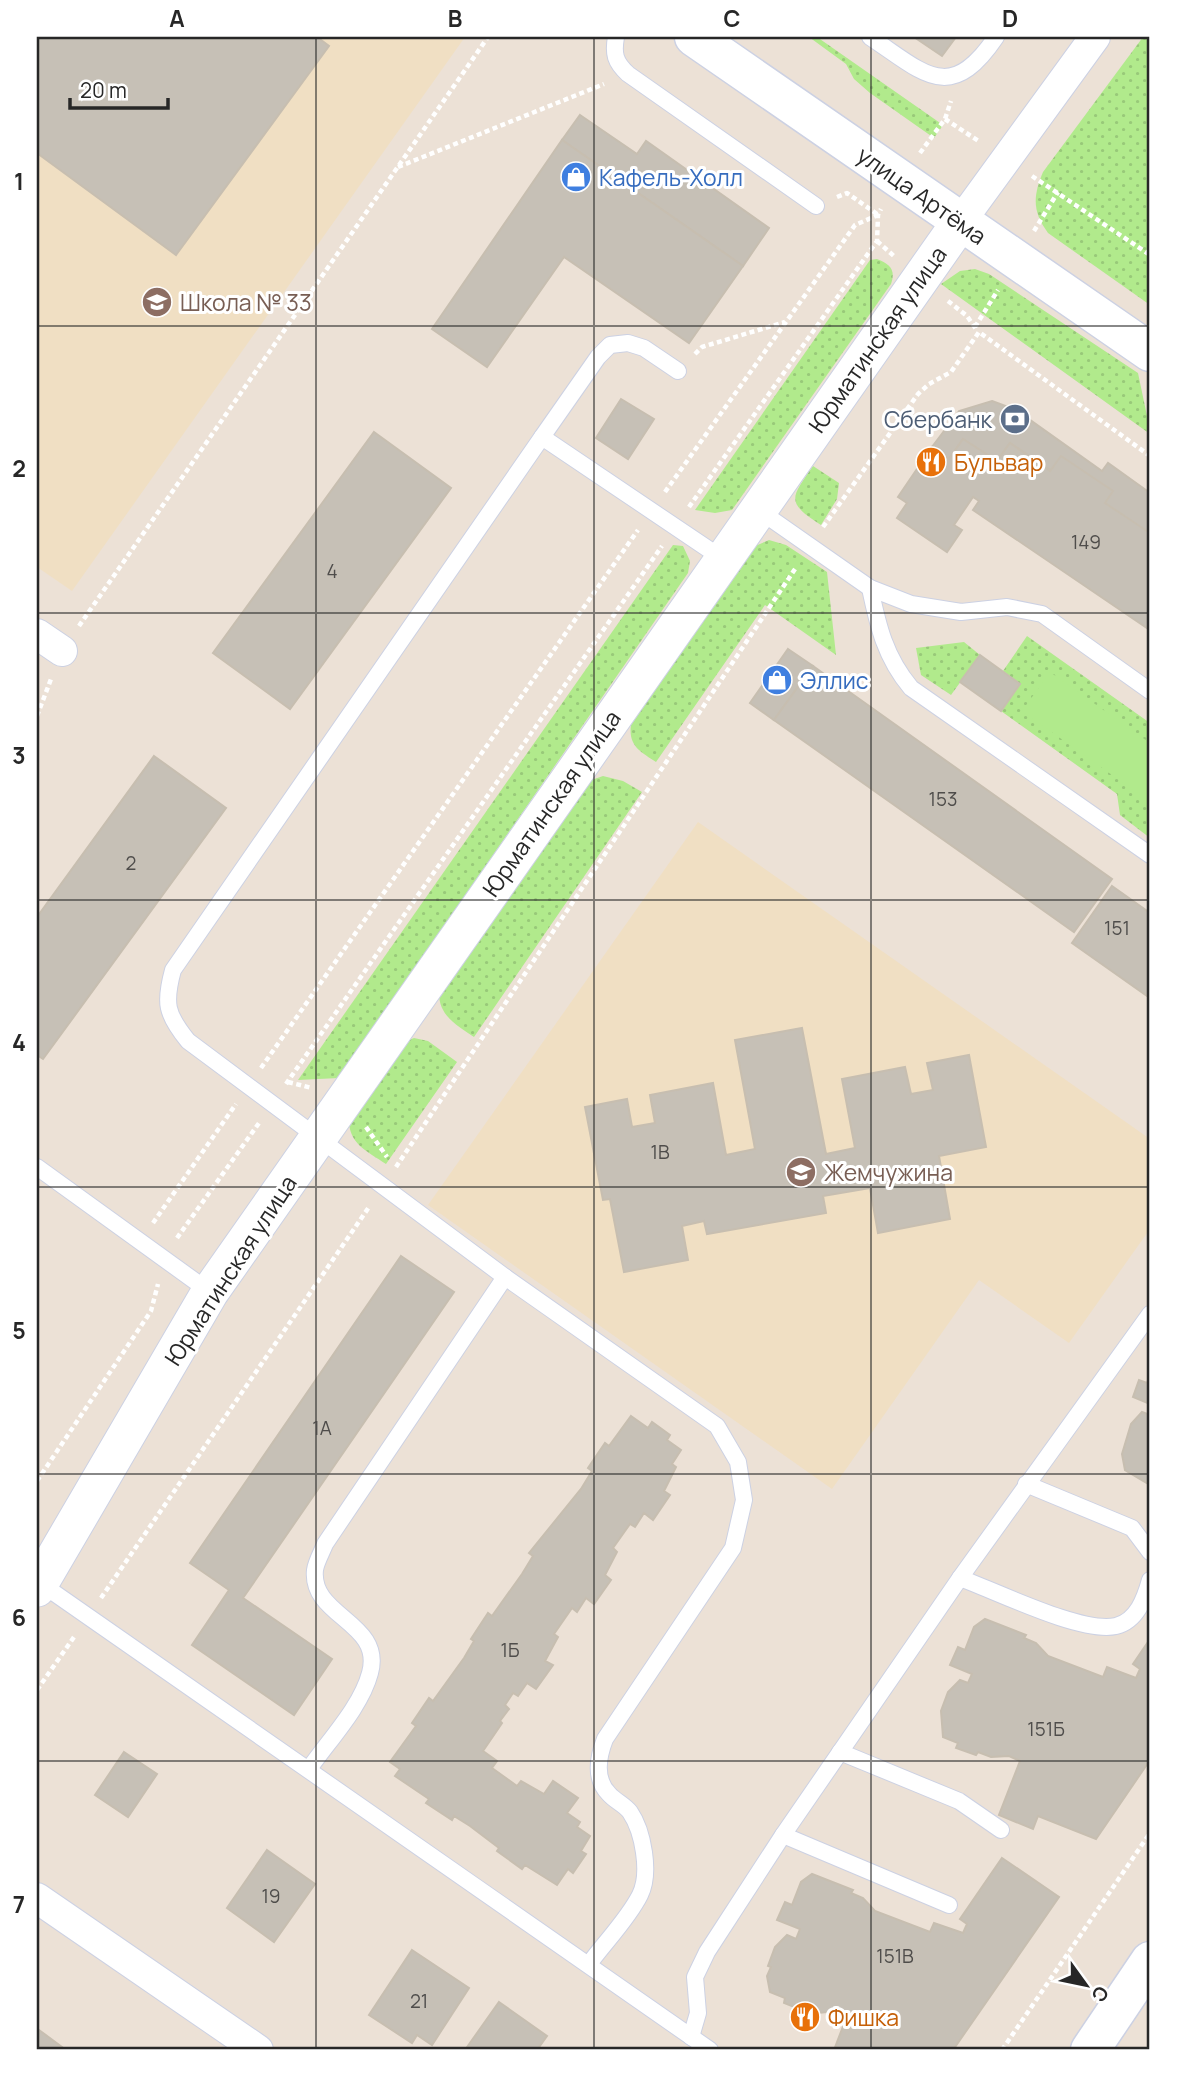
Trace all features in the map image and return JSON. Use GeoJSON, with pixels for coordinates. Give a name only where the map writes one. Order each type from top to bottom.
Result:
{"type":"FeatureCollection","features":[{"type":"Feature","properties":{"kind":"main road","name":"улица Артёма"},"geometry":{"type":"LineString","coordinates":[[694,37],[1150,352]]}},
{"type":"Feature","properties":{"kind":"main road"},"geometry":{"type":"LineString","coordinates":[[1090,2050],[1150,1961]]}},
{"type":"Feature","properties":{"kind":"street","name":"Юрматинская улица"},"geometry":{"type":"LineString","coordinates":[[38,1586],[210,1292],[757,509],[1005,159],[1095,37]]}},
{"type":"Feature","properties":{"kind":"street"},"geometry":{"type":"LineString","coordinates":[[37,634],[62,651]]}},
{"type":"Feature","properties":{"kind":"street"},"geometry":{"type":"LineString","coordinates":[[37,1898],[258,2050]]}},
{"type":"Feature","properties":{"kind":"lane"},"geometry":{"type":"LineString","coordinates":[[616,37],[614,52],[617,64],[628,74],[816,206]]}},
{"type":"Feature","properties":{"kind":"lane"},"geometry":{"type":"LineString","coordinates":[[870,37],[926,74],[947,78],[971,69],[996,37]]}},
{"type":"Feature","properties":{"kind":"lane"},"geometry":{"type":"LineString","coordinates":[[589,1964],[641,1894],[645,1874],[638,1831],[629,1811],[607,1793],[600,1778],[598,1759],[605,1740],[733,1548],[744,1500],[738,1462],[717,1426],[382,1188],[188,1041],[171,1020],[166,996],[173,970],[598,357],[610,345],[628,342],[644,348],[678,371]]}},
{"type":"Feature","properties":{"kind":"lane"},"geometry":{"type":"LineString","coordinates":[[542,437],[723,559]]}},
{"type":"Feature","properties":{"kind":"lane"},"geometry":{"type":"LineString","coordinates":[[757,509],[870,587],[911,604],[949,610],[1007,607],[1042,614],[1150,691]]}},
{"type":"Feature","properties":{"kind":"lane"},"geometry":{"type":"LineString","coordinates":[[870,587],[882,643],[898,672],[911,688],[1150,855]]}},
{"type":"Feature","properties":{"kind":"lane"},"geometry":{"type":"LineString","coordinates":[[37,1167],[210,1292]]}},
{"type":"Feature","properties":{"kind":"lane"},"geometry":{"type":"LineString","coordinates":[[309,1769],[361,1694],[371,1671],[371,1651],[361,1630],[331,1609],[319,1592],[315,1570],[325,1544],[506,1278]]}},
{"type":"Feature","properties":{"kind":"lane"},"geometry":{"type":"LineString","coordinates":[[691,2037],[698,2013],[695,1977],[707,1952],[783,1835],[960,1578],[1150,1314]]}},
{"type":"Feature","properties":{"kind":"lane"},"geometry":{"type":"LineString","coordinates":[[1026,1484],[1132,1528],[1150,1552]]}},
{"type":"Feature","properties":{"kind":"lane"},"geometry":{"type":"LineString","coordinates":[[960,1578],[1087,1626],[1118,1626],[1142,1607],[1150,1580]]}},
{"type":"Feature","properties":{"kind":"lane"},"geometry":{"type":"LineString","coordinates":[[38,1586],[89,1616],[710,2050]]}},
{"type":"Feature","properties":{"kind":"lane"},"geometry":{"type":"LineString","coordinates":[[840,1752],[959,1801],[1001,1830]]}},
{"type":"Feature","properties":{"kind":"lane"},"geometry":{"type":"LineString","coordinates":[[783,1835],[949,1905]]}},
{"type":"Feature","properties":{"kind":"path"},"geometry":{"type":"LineString","coordinates":[[37,716],[62,651],[488,37]]}},
{"type":"Feature","properties":{"kind":"path"},"geometry":{"type":"LineString","coordinates":[[37,1481],[150,1311],[163,1258],[877,241],[878,215],[944,119],[960,73]]}},
{"type":"Feature","properties":{"kind":"path"},"geometry":{"type":"LineString","coordinates":[[397,167],[628,74]]}},
{"type":"Feature","properties":{"kind":"path"},"geometry":{"type":"LineString","coordinates":[[944,119],[1150,255]]}},
{"type":"Feature","properties":{"kind":"path"},"geometry":{"type":"LineString","coordinates":[[816,206],[847,193],[878,215]]}},
{"type":"Feature","properties":{"kind":"path"},"geometry":{"type":"LineString","coordinates":[[140,1241],[855,225],[878,215]]}},
{"type":"Feature","properties":{"kind":"path"},"geometry":{"type":"LineString","coordinates":[[678,371],[702,346],[786,322]]}},
{"type":"Feature","properties":{"kind":"path"},"geometry":{"type":"LineString","coordinates":[[37,1690],[382,1188],[848,488],[854,486],[918,394],[929,384],[951,372],[979,332],[1150,456]]}},
{"type":"Feature","properties":{"kind":"path"},"geometry":{"type":"LineString","coordinates":[[360,1119],[395,1168]]}},
{"type":"Feature","properties":{"kind":"path"},"geometry":{"type":"LineString","coordinates":[[1002,2050],[1150,1833]]}},
{"type":"Feature","properties":{"kind":"shaded area","name":"Школа № 33"},"geometry":{"type":"Polygon","coordinates":[[[37,37],[465,37],[72,591],[37,567],[37,37]]]}},
{"type":"Feature","properties":{"kind":"shaded area","name":"Жемчужина"},"geometry":{"type":"Polygon","coordinates":[[[698,822],[1150,1139],[1150,1229],[1069,1343],[979,1280],[832,1489],[428,1205],[698,822]]]}},
{"type":"Feature","properties":{"kind":"green space"},"geometry":{"type":"Polygon","coordinates":[[[809,37],[817,37],[943,125],[934,138],[870,93],[854,79],[846,64],[809,37]]]}},
{"type":"Feature","properties":{"kind":"green space"},"geometry":{"type":"Polygon","coordinates":[[[1143,37],[1150,37],[1150,305],[1048,233],[1039,218],[1036,203],[1037,189],[1043,172],[1143,37]]]}},
{"type":"Feature","properties":{"kind":"green space"},"geometry":{"type":"Polygon","coordinates":[[[877,259],[891,268],[891,284],[732,510],[715,513],[695,510],[870,260],[877,259]]]}},
{"type":"Feature","properties":{"kind":"green space"},"geometry":{"type":"Polygon","coordinates":[[[975,269],[989,274],[1138,373],[1147,416],[1150,418],[1150,434],[941,284],[960,271],[975,269]]]}},
{"type":"Feature","properties":{"kind":"green space"},"geometry":{"type":"Polygon","coordinates":[[[813,466],[839,483],[837,499],[821,525],[801,511],[795,499],[800,485],[813,466]]]}},
{"type":"Feature","properties":{"kind":"green space"},"geometry":{"type":"Polygon","coordinates":[[[769,540],[786,545],[827,572],[836,655],[765,605],[656,762],[634,743],[631,725],[753,547],[769,540]]]}},
{"type":"Feature","properties":{"kind":"green space"},"geometry":{"type":"Polygon","coordinates":[[[673,545],[683,546],[690,561],[688,573],[339,1078],[298,1080],[673,545]]]}},
{"type":"Feature","properties":{"kind":"green space"},"geometry":{"type":"Polygon","coordinates":[[[1027,636],[1150,723],[1150,838],[1120,815],[1117,794],[1001,711],[1020,684],[1003,671],[1027,636]]]}},
{"type":"Feature","properties":{"kind":"green space"},"geometry":{"type":"Polygon","coordinates":[[[964,642],[980,655],[951,695],[921,675],[916,648],[964,642]]]}},
{"type":"Feature","properties":{"kind":"green space"},"geometry":{"type":"Polygon","coordinates":[[[1050,672],[1150,743],[1150,802],[1022,711],[1050,672]]]}},
{"type":"Feature","properties":{"kind":"green space"},"geometry":{"type":"Polygon","coordinates":[[[603,776],[623,781],[642,792],[474,1037],[445,1013],[439,999],[439,991],[583,783],[603,776]]]}},
{"type":"Feature","properties":{"kind":"green space"},"geometry":{"type":"Polygon","coordinates":[[[414,1038],[428,1041],[457,1062],[386,1164],[355,1141],[349,1118],[404,1042],[414,1038]]]}},
{"type":"Feature","properties":{"kind":"building"},"geometry":{"type":"Polygon","coordinates":[[[37,37],[317,37],[329,46],[176,255],[37,153],[37,37]]]}},
{"type":"Feature","properties":{"kind":"building"},"geometry":{"type":"Polygon","coordinates":[[[914,37],[956,37],[942,56],[914,37]]]}},
{"type":"Feature","properties":{"kind":"building"},"geometry":{"type":"Polygon","coordinates":[[[580,115],[637,154],[646,141],[769,228],[743,266],[562,140],[580,115]]]}},
{"type":"Feature","properties":{"kind":"building"},"geometry":{"type":"Polygon","coordinates":[[[562,140],[743,266],[689,343],[564,257],[487,367],[432,329],[562,140]]]}},
{"type":"Feature","properties":{"kind":"building"},"geometry":{"type":"Polygon","coordinates":[[[621,399],[654,419],[628,459],[596,438],[621,399]]]}},
{"type":"Feature","properties":{"kind":"building"},"geometry":{"type":"Polygon","coordinates":[[[992,401],[1016,410],[1102,471],[1108,463],[1150,493],[1150,537],[1010,443],[997,461],[963,439],[949,459],[932,447],[959,411],[992,401]]]}},
{"type":"Feature","properties":{"kind":"building"},"geometry":{"type":"Polygon","coordinates":[[[374,432],[451,488],[290,709],[213,653],[374,432]]]}},
{"type":"Feature","properties":{"kind":"building"},"geometry":{"type":"Polygon","coordinates":[[[963,439],[997,461],[1010,443],[1050,471],[1061,456],[1113,491],[1105,503],[1150,533],[1150,630],[973,510],[979,501],[973,497],[954,525],[962,530],[947,552],[897,518],[907,503],[898,497],[932,447],[949,459],[963,439]]]}},
{"type":"Feature","properties":{"kind":"building"},"geometry":{"type":"Polygon","coordinates":[[[788,649],[813,666],[774,720],[750,703],[788,649]]]}},
{"type":"Feature","properties":{"kind":"building"},"geometry":{"type":"Polygon","coordinates":[[[980,655],[1020,684],[1001,711],[960,682],[980,655]]]}},
{"type":"Feature","properties":{"kind":"building"},"geometry":{"type":"Polygon","coordinates":[[[813,666],[1112,879],[1074,932],[774,720],[813,666]]]}},
{"type":"Feature","properties":{"kind":"building"},"geometry":{"type":"Polygon","coordinates":[[[154,756],[226,808],[43,1059],[37,1055],[37,917],[154,756]]]}},
{"type":"Feature","properties":{"kind":"building"},"geometry":{"type":"Polygon","coordinates":[[[1112,886],[1150,913],[1150,998],[1072,943],[1112,886]]]}},
{"type":"Feature","properties":{"kind":"building"},"geometry":{"type":"Polygon","coordinates":[[[802,1028],[826,1154],[855,1148],[842,1079],[905,1067],[911,1094],[933,1090],[927,1063],[969,1055],[986,1147],[939,1156],[950,1219],[878,1233],[870,1188],[823,1196],[826,1213],[707,1234],[704,1221],[682,1226],[688,1260],[624,1272],[610,1199],[603,1200],[585,1107],[627,1099],[632,1127],[655,1123],[650,1095],[713,1083],[726,1155],[755,1149],[735,1040],[802,1028]]]}},
{"type":"Feature","properties":{"kind":"building"},"geometry":{"type":"Polygon","coordinates":[[[401,1256],[454,1292],[243,1598],[332,1659],[294,1715],[192,1645],[229,1590],[190,1563],[401,1256]]]}},
{"type":"Feature","properties":{"kind":"building"},"geometry":{"type":"Polygon","coordinates":[[[1150,1375],[1150,1404],[1133,1397],[1139,1380],[1147,1383],[1150,1375]]]}},
{"type":"Feature","properties":{"kind":"building"},"geometry":{"type":"Polygon","coordinates":[[[1142,1412],[1150,1415],[1150,1485],[1125,1470],[1122,1454],[1131,1424],[1142,1412]]]}},
{"type":"Feature","properties":{"kind":"building"},"geometry":{"type":"Polygon","coordinates":[[[631,1416],[648,1428],[652,1422],[670,1435],[667,1440],[681,1450],[672,1464],[676,1467],[664,1491],[670,1495],[653,1520],[644,1513],[635,1527],[630,1524],[613,1548],[617,1552],[605,1575],[611,1580],[594,1604],[586,1598],[577,1612],[572,1608],[554,1634],[558,1637],[545,1661],[553,1665],[536,1689],[527,1683],[518,1696],[513,1693],[505,1705],[509,1709],[500,1721],[502,1723],[483,1751],[497,1761],[492,1768],[517,1786],[521,1781],[544,1794],[553,1781],[578,1798],[567,1813],[580,1822],[577,1827],[590,1836],[581,1851],[586,1854],[573,1873],[568,1869],[557,1885],[525,1865],[522,1869],[470,1826],[454,1816],[452,1820],[426,1803],[429,1799],[395,1776],[400,1769],[390,1762],[416,1726],[412,1723],[429,1698],[433,1701],[464,1658],[474,1641],[471,1639],[488,1613],[492,1616],[522,1574],[533,1556],[529,1553],[581,1489],[592,1471],[588,1468],[605,1443],[609,1446],[631,1416]]]}},
{"type":"Feature","properties":{"kind":"building"},"geometry":{"type":"Polygon","coordinates":[[[985,1619],[1026,1635],[1024,1638],[1036,1643],[1048,1656],[1103,1677],[1107,1667],[1136,1678],[1140,1669],[1133,1664],[1150,1639],[1150,1760],[1096,1839],[1038,1816],[1033,1829],[999,1815],[1020,1761],[1009,1756],[991,1757],[978,1752],[976,1755],[956,1748],[958,1743],[943,1737],[941,1711],[948,1692],[960,1680],[968,1683],[972,1674],[950,1665],[958,1647],[965,1650],[974,1627],[985,1619]]]}},
{"type":"Feature","properties":{"kind":"building"},"geometry":{"type":"Polygon","coordinates":[[[124,1752],[157,1774],[128,1817],[95,1795],[124,1752]]]}},
{"type":"Feature","properties":{"kind":"building"},"geometry":{"type":"Polygon","coordinates":[[[267,1850],[315,1884],[274,1942],[227,1908],[267,1850]]]}},
{"type":"Feature","properties":{"kind":"building"},"geometry":{"type":"Polygon","coordinates":[[[1002,1858],[1059,1897],[953,2050],[834,2050],[847,2016],[836,2011],[818,2013],[805,2007],[804,2011],[784,2003],[785,1998],[770,1992],[767,1976],[771,1967],[768,1966],[775,1947],[787,1935],[796,1939],[800,1929],[777,1920],[785,1902],[792,1905],[801,1882],[812,1874],[853,1890],[851,1893],[863,1898],[875,1911],[930,1932],[934,1923],[963,1933],[967,1924],[960,1919],[1002,1858]]]}},
{"type":"Feature","properties":{"kind":"building"},"geometry":{"type":"Polygon","coordinates":[[[412,1950],[469,1988],[432,2045],[417,2035],[412,2043],[369,2015],[412,1950]]]}},
{"type":"Feature","properties":{"kind":"building"},"geometry":{"type":"Polygon","coordinates":[[[499,2002],[547,2036],[537,2050],[465,2050],[499,2002]]]}},
{"type":"Feature","properties":{"kind":"building"},"geometry":{"type":"Polygon","coordinates":[[[39,2030],[66,2050],[37,2050],[39,2030]]]}},
{"type":"Feature","properties":{"kind":"place","name":"Кафель-Холл"},"geometry":{"type":"Point","coordinates":[576,177]}},
{"type":"Feature","properties":{"kind":"place","name":"Школа № 33"},"geometry":{"type":"Point","coordinates":[157,302]}},
{"type":"Feature","properties":{"kind":"place","name":"Сбербанк"},"geometry":{"type":"Point","coordinates":[1015,419]}},
{"type":"Feature","properties":{"kind":"place","name":"Бульвар"},"geometry":{"type":"Point","coordinates":[931,462]}},
{"type":"Feature","properties":{"kind":"place","name":"Эллис"},"geometry":{"type":"Point","coordinates":[777,680]}},
{"type":"Feature","properties":{"kind":"place","name":"Жемчужина"},"geometry":{"type":"Point","coordinates":[801,1172]}},
{"type":"Feature","properties":{"kind":"place","name":"Фишка"},"geometry":{"type":"Point","coordinates":[805,2017]}}]}
